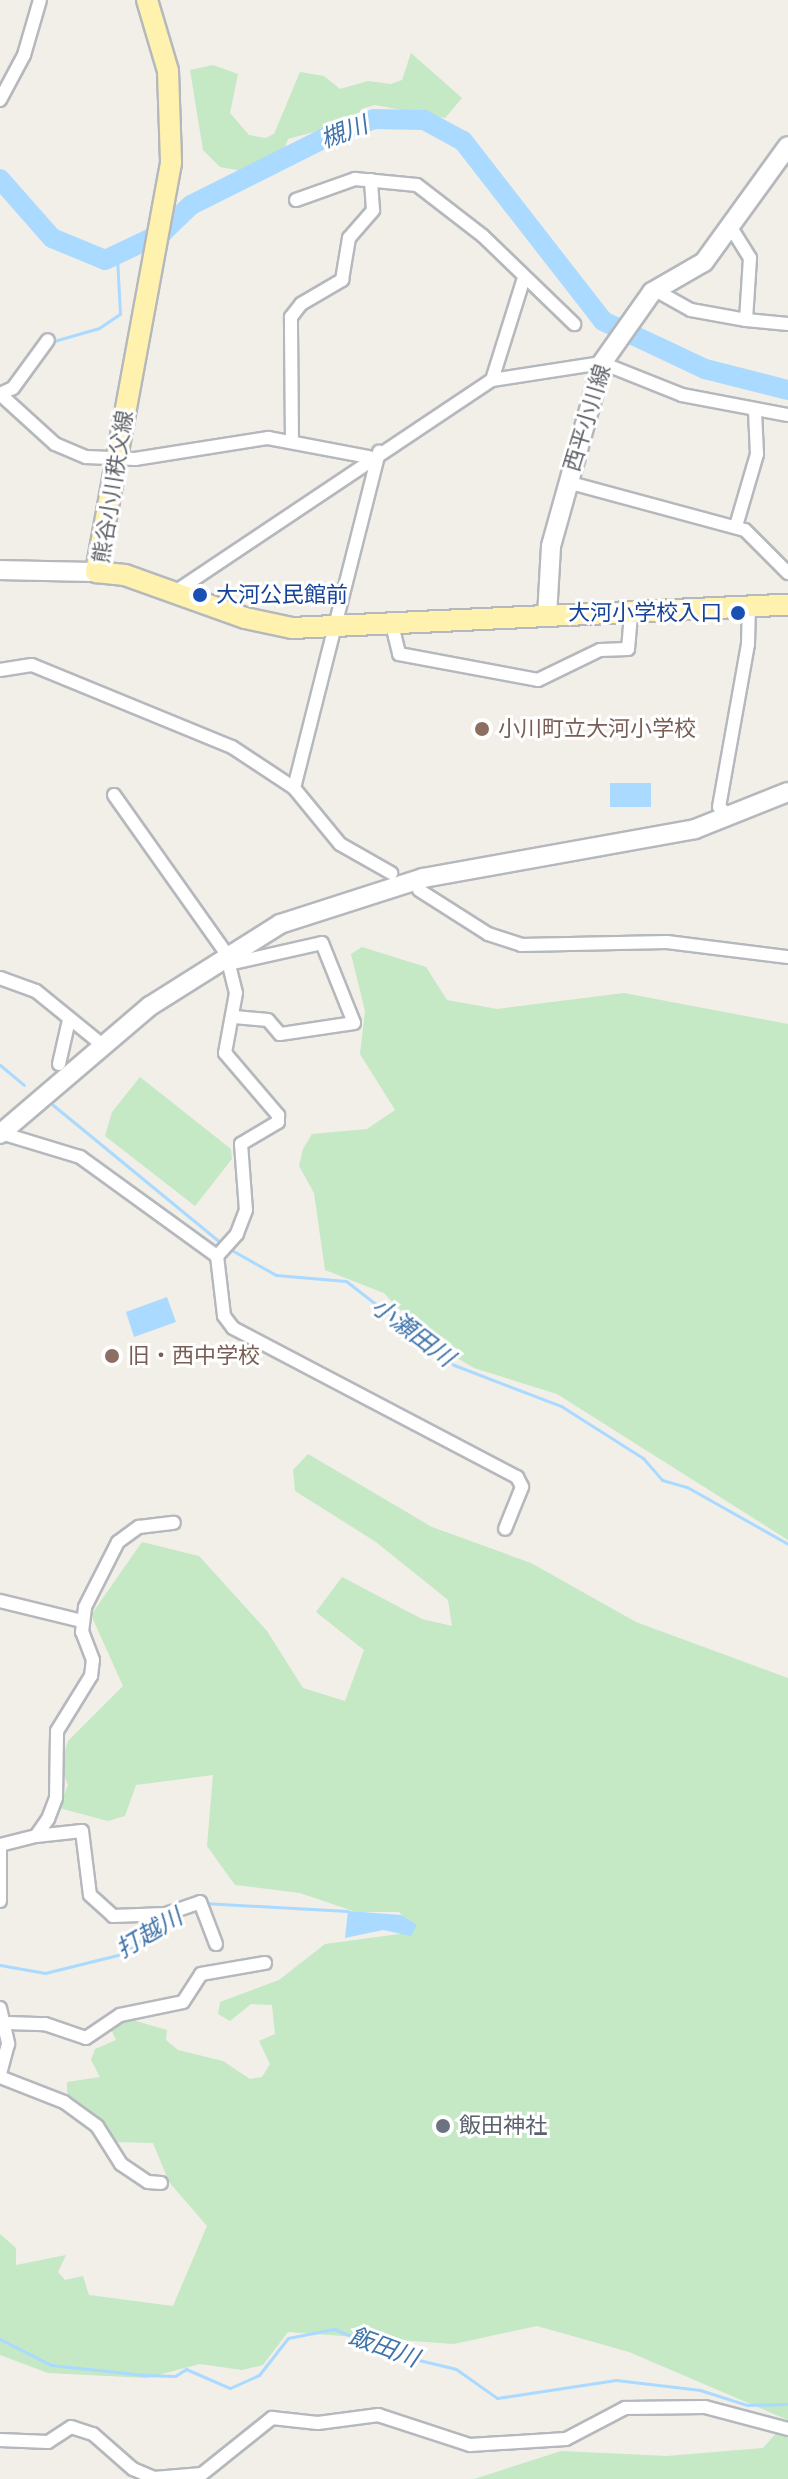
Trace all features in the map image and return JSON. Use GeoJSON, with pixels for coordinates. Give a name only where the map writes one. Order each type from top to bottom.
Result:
{"type":"FeatureCollection","features":[{"type":"Feature","properties":{"kind":"main road","name":"熊谷小川秩父線"},"geometry":{"type":"LineString","coordinates":[[147,0],[168,71],[171,163],[96,572],[175,592],[259,621],[337,629],[749,604],[788,605]]}},
{"type":"Feature","properties":{"kind":"street"},"geometry":{"type":"LineString","coordinates":[[0,100],[24,55],[40,0]]}},
{"type":"Feature","properties":{"kind":"street","name":"西平小川線"},"geometry":{"type":"LineString","coordinates":[[547,616],[549,562],[567,482],[604,360],[652,293],[693,271],[788,146]]}},
{"type":"Feature","properties":{"kind":"street"},"geometry":{"type":"LineString","coordinates":[[292,442],[291,317],[301,304],[342,280],[349,238],[373,210],[371,180]]}},
{"type":"Feature","properties":{"kind":"street"},"geometry":{"type":"LineString","coordinates":[[296,200],[334,182],[371,180],[433,193],[574,324]]}},
{"type":"Feature","properties":{"kind":"street"},"geometry":{"type":"LineString","coordinates":[[730,226],[750,258],[746,320]]}},
{"type":"Feature","properties":{"kind":"street"},"geometry":{"type":"LineString","coordinates":[[492,380],[524,278]]}},
{"type":"Feature","properties":{"kind":"street"},"geometry":{"type":"LineString","coordinates":[[652,293],[691,310],[788,324]]}},
{"type":"Feature","properties":{"kind":"street"},"geometry":{"type":"LineString","coordinates":[[48,340],[13,388],[0,394],[69,453],[115,460],[230,441],[292,442],[374,454]]}},
{"type":"Feature","properties":{"kind":"street"},"geometry":{"type":"LineString","coordinates":[[175,592],[374,454],[492,380],[604,360],[682,395],[788,415]]}},
{"type":"Feature","properties":{"kind":"street"},"geometry":{"type":"LineString","coordinates":[[736,526],[757,454],[755,411]]}},
{"type":"Feature","properties":{"kind":"street"},"geometry":{"type":"LineString","coordinates":[[294,788],[337,629],[374,454]]}},
{"type":"Feature","properties":{"kind":"street"},"geometry":{"type":"LineString","coordinates":[[567,482],[736,526],[762,543],[788,573]]}},
{"type":"Feature","properties":{"kind":"street"},"geometry":{"type":"LineString","coordinates":[[0,570],[96,572]]}},
{"type":"Feature","properties":{"kind":"street"},"geometry":{"type":"LineString","coordinates":[[729,816],[719,807],[748,644],[749,604]]}},
{"type":"Feature","properties":{"kind":"street"},"geometry":{"type":"LineString","coordinates":[[392,625],[399,654],[538,680],[600,650],[628,649],[631,611]]}},
{"type":"Feature","properties":{"kind":"street"},"geometry":{"type":"LineString","coordinates":[[0,670],[32,665],[232,747],[294,788],[340,844],[391,873]]}},
{"type":"Feature","properties":{"kind":"street"},"geometry":{"type":"LineString","coordinates":[[1,1134],[105,1047],[280,924],[379,889],[634,843],[729,816],[788,792]]}},
{"type":"Feature","properties":{"kind":"street"},"geometry":{"type":"LineString","coordinates":[[114,795],[228,959],[234,1017],[225,1053],[274,1105],[278,1122],[241,1144],[246,1210],[237,1234],[217,1256]]}},
{"type":"Feature","properties":{"kind":"street"},"geometry":{"type":"LineString","coordinates":[[419,890],[488,934],[521,945],[667,942],[788,957]]}},
{"type":"Feature","properties":{"kind":"street"},"geometry":{"type":"LineString","coordinates":[[228,959],[322,943],[354,1023],[280,1034],[268,1020],[234,1017]]}},
{"type":"Feature","properties":{"kind":"street"},"geometry":{"type":"LineString","coordinates":[[0,978],[36,991],[105,1047]]}},
{"type":"Feature","properties":{"kind":"street"},"geometry":{"type":"LineString","coordinates":[[59,1064],[69,1020]]}},
{"type":"Feature","properties":{"kind":"street"},"geometry":{"type":"LineString","coordinates":[[1,1134],[80,1157],[217,1256],[224,1316],[233,1328],[517,1477],[522,1487],[505,1529]]}},
{"type":"Feature","properties":{"kind":"street"},"geometry":{"type":"LineString","coordinates":[[36,1836],[56,1798],[57,1731],[91,1676],[82,1621],[118,1542],[139,1527],[174,1523]]}},
{"type":"Feature","properties":{"kind":"street"},"geometry":{"type":"LineString","coordinates":[[0,1601],[82,1621]]}},
{"type":"Feature","properties":{"kind":"street"},"geometry":{"type":"LineString","coordinates":[[0,1901],[0,1845],[36,1836],[82,1831],[90,1895],[113,1916],[166,1914],[200,1902],[216,1944]]}},
{"type":"Feature","properties":{"kind":"street"},"geometry":{"type":"LineString","coordinates":[[7,2023],[45,2024],[86,2038],[120,2015],[183,2002],[201,1974],[265,1963]]}},
{"type":"Feature","properties":{"kind":"street"},"geometry":{"type":"LineString","coordinates":[[0,2008],[7,2023],[0,2075],[52,2093],[97,2126],[121,2164],[148,2182],[161,2183]]}},
{"type":"Feature","properties":{"kind":"street"},"geometry":{"type":"LineString","coordinates":[[0,2440],[48,2442],[71,2427],[93,2434],[133,2469],[154,2478],[202,2474],[272,2418],[318,2423],[378,2415],[470,2445],[581,2436],[625,2408],[705,2407],[788,2429]]}},
{"type":"Feature","properties":{"kind":"green space"},"geometry":{"type":"Polygon","coordinates":[[[411,53],[462,98],[445,118],[375,105],[361,109],[358,120],[288,139],[283,153],[248,172],[220,167],[203,150],[190,70],[213,65],[238,74],[230,113],[249,135],[266,138],[274,134],[300,72],[324,76],[340,89],[368,81],[391,84],[402,80],[411,53]]]}},
{"type":"Feature","properties":{"kind":"green space"},"geometry":{"type":"Polygon","coordinates":[[[362,947],[426,967],[447,1000],[497,1009],[624,993],[788,1024],[788,1540],[557,1394],[474,1368],[429,1341],[384,1293],[325,1270],[314,1193],[299,1166],[303,1149],[312,1134],[367,1129],[395,1110],[360,1054],[365,1011],[351,954],[362,947]]]}},
{"type":"Feature","properties":{"kind":"green space"},"geometry":{"type":"Polygon","coordinates":[[[140,1077],[231,1149],[232,1159],[195,1206],[105,1136],[112,1112],[140,1077]]]}},
{"type":"Feature","properties":{"kind":"green space"},"geometry":{"type":"Polygon","coordinates":[[[308,1454],[432,1527],[531,1563],[636,1622],[788,1678],[788,2420],[629,2352],[537,2326],[454,2344],[288,2332],[263,2365],[242,2370],[200,2364],[147,2378],[48,2373],[0,2355],[0,2234],[16,2248],[16,2265],[66,2255],[58,2272],[65,2280],[83,2276],[89,2295],[173,2306],[207,2226],[169,2182],[153,2143],[117,2142],[101,2119],[67,2093],[67,2082],[100,2077],[91,2060],[95,2049],[116,2040],[111,2029],[129,2019],[167,2030],[166,2040],[178,2050],[223,2061],[250,2079],[262,2077],[270,2064],[259,2041],[275,2034],[272,2005],[251,2004],[230,2021],[218,2014],[220,2002],[279,1980],[325,1944],[399,1934],[410,1924],[399,1912],[356,1912],[300,1893],[235,1885],[207,1846],[213,1775],[136,1785],[125,1816],[108,1821],[59,1808],[68,1785],[60,1765],[68,1741],[123,1686],[91,1615],[142,1542],[199,1556],[267,1631],[303,1688],[345,1701],[364,1650],[316,1612],[342,1577],[422,1619],[452,1626],[448,1600],[376,1542],[295,1491],[293,1470],[308,1454]]]}},
{"type":"Feature","properties":{"kind":"green space"},"geometry":{"type":"Polygon","coordinates":[[[788,2420],[788,2479],[474,2479],[561,2451],[667,2456],[763,2448],[788,2420]]]}},
{"type":"Feature","properties":{"kind":"water"},"geometry":{"type":"Polygon","coordinates":[[[610,783],[651,783],[651,807],[610,807],[610,783]]]}},
{"type":"Feature","properties":{"kind":"water"},"geometry":{"type":"Polygon","coordinates":[[[167,1297],[176,1322],[134,1337],[126,1312],[167,1297]]]}},
{"type":"Feature","properties":{"kind":"water"},"geometry":{"type":"Polygon","coordinates":[[[348,1911],[401,1915],[417,1925],[411,1936],[383,1930],[345,1938],[348,1911]]]}},
{"type":"Feature","properties":{"kind":"waterway","name":"槻川"},"geometry":{"type":"LineString","coordinates":[[0,179],[52,238],[105,260],[162,233],[191,205],[337,132],[374,119],[424,120],[463,141],[603,321],[705,369],[788,390]]}},
{"type":"Feature","properties":{"kind":"waterway","name":"小瀬田川"},"geometry":{"type":"LineString","coordinates":[[54,341],[99,328],[120,314],[117,257]]}},
{"type":"Feature","properties":{"kind":"waterway","name":"小瀬田川"},"geometry":{"type":"LineString","coordinates":[[0,1065],[24,1085]]}},
{"type":"Feature","properties":{"kind":"waterway","name":"小瀬田川"},"geometry":{"type":"LineString","coordinates":[[53,1105],[222,1244]]}},
{"type":"Feature","properties":{"kind":"waterway","name":"小瀬田川"},"geometry":{"type":"LineString","coordinates":[[228,1248],[276,1275],[346,1281],[454,1365],[561,1406],[643,1458],[662,1480],[687,1487],[788,1544]]}},
{"type":"Feature","properties":{"kind":"waterway","name":"打越川"},"geometry":{"type":"LineString","coordinates":[[204,1903],[348,1911]]}},
{"type":"Feature","properties":{"kind":"waterway","name":"打越川"},"geometry":{"type":"LineString","coordinates":[[0,1965],[45,1973],[122,1954],[172,1918]]}},
{"type":"Feature","properties":{"kind":"waterway","name":"飯田川"},"geometry":{"type":"LineString","coordinates":[[0,2339],[51,2365],[175,2376],[186,2369],[230,2388],[259,2375],[288,2338],[334,2329],[394,2354],[456,2369],[497,2398],[616,2380],[700,2390],[747,2405],[788,2404]]}},
{"type":"Feature","properties":{"kind":"place","name":"大河公民館前"},"geometry":{"type":"Point","coordinates":[200,595]}},
{"type":"Feature","properties":{"kind":"place","name":"大河小学校入口"},"geometry":{"type":"Point","coordinates":[738,613]}},
{"type":"Feature","properties":{"kind":"place","name":"小川町立大河小学校"},"geometry":{"type":"Point","coordinates":[482,729]}},
{"type":"Feature","properties":{"kind":"place","name":"旧・西中学校"},"geometry":{"type":"Point","coordinates":[112,1356]}},
{"type":"Feature","properties":{"kind":"place","name":"飯田神社"},"geometry":{"type":"Point","coordinates":[443,2126]}}]}
